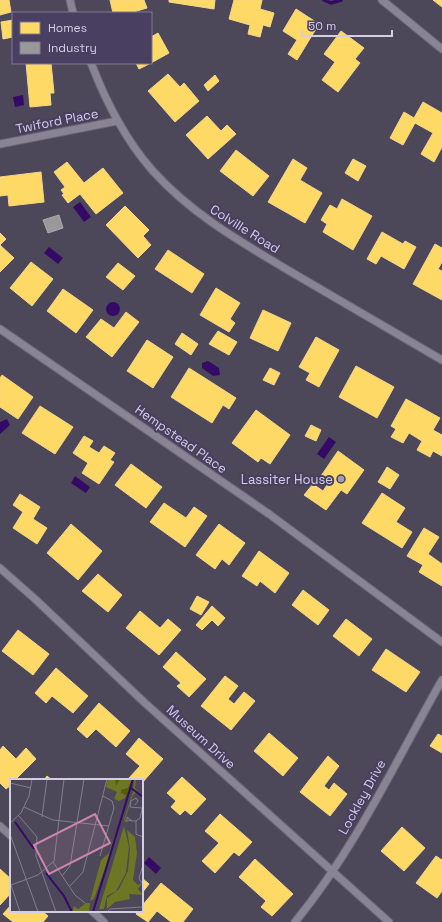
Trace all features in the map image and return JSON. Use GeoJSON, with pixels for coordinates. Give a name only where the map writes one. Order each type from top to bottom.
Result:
{"type":"FeatureCollection","features":[{"type":"Feature","properties":{"kind":"street"},"geometry":{"type":"LineString","coordinates":[[70,0],[73,12]]}},
{"type":"Feature","properties":{"kind":"street"},"geometry":{"type":"LineString","coordinates":[[382,0],[442,49]]}},
{"type":"Feature","properties":{"kind":"street","name":"Colville Road"},"geometry":{"type":"LineString","coordinates":[[91,64],[108,105],[117,121],[152,170],[195,211],[215,226],[442,360]]}},
{"type":"Feature","properties":{"kind":"street","name":"Twiford Place"},"geometry":{"type":"LineString","coordinates":[[0,144],[117,121]]}},
{"type":"Feature","properties":{"kind":"street","name":"Hempstead Place"},"geometry":{"type":"LineString","coordinates":[[0,330],[265,512],[442,642]]}},
{"type":"Feature","properties":{"kind":"street","name":"Museum Drive"},"geometry":{"type":"LineString","coordinates":[[0,568],[35,599],[150,708],[388,922]]}},
{"type":"Feature","properties":{"kind":"street","name":"Lockley Drive"},"geometry":{"type":"LineString","coordinates":[[296,922],[333,872],[442,680]]}},
{"type":"Feature","properties":{"kind":"street"},"geometry":{"type":"LineString","coordinates":[[0,826],[10,835]]}},
{"type":"Feature","properties":{"kind":"street"},"geometry":{"type":"LineString","coordinates":[[93,912],[104,922]]}},
{"type":"Feature","properties":{"kind":"shaded area"},"geometry":{"type":"Polygon","coordinates":[[[23,95],[24,105],[15,107],[13,97],[23,95]]]}},
{"type":"Feature","properties":{"kind":"shaded area"},"geometry":{"type":"Polygon","coordinates":[[[80,202],[91,217],[84,222],[73,207],[80,202]]]}},
{"type":"Feature","properties":{"kind":"shaded area"},"geometry":{"type":"Polygon","coordinates":[[[49,247],[63,258],[58,264],[44,253],[49,247]]]}},
{"type":"Feature","properties":{"kind":"shaded area"},"geometry":{"type":"Polygon","coordinates":[[[110,302],[116,302],[120,306],[120,312],[116,316],[110,316],[106,312],[106,306],[110,302]]]}},
{"type":"Feature","properties":{"kind":"shaded area"},"geometry":{"type":"Polygon","coordinates":[[[208,361],[219,368],[220,375],[213,376],[202,368],[202,363],[208,361]]]}},
{"type":"Feature","properties":{"kind":"shaded area"},"geometry":{"type":"Polygon","coordinates":[[[7,419],[10,425],[0,434],[0,422],[7,419]]]}},
{"type":"Feature","properties":{"kind":"shaded area"},"geometry":{"type":"Polygon","coordinates":[[[329,437],[336,442],[324,459],[317,454],[329,437]]]}},
{"type":"Feature","properties":{"kind":"shaded area"},"geometry":{"type":"Polygon","coordinates":[[[75,476],[90,487],[86,493],[71,483],[75,476]]]}},
{"type":"Feature","properties":{"kind":"shaded area"},"geometry":{"type":"Polygon","coordinates":[[[149,857],[161,868],[156,874],[144,863],[149,857]]]}},
{"type":"Feature","properties":{"kind":"building: Homes"},"geometry":{"type":"Polygon","coordinates":[[[0,0],[9,0],[11,12],[0,15],[0,0]]]}},
{"type":"Feature","properties":{"kind":"building: Homes"},"geometry":{"type":"Polygon","coordinates":[[[110,0],[144,0],[147,8],[133,12],[113,12],[110,0]]]}},
{"type":"Feature","properties":{"kind":"building: Homes"},"geometry":{"type":"Polygon","coordinates":[[[169,0],[215,0],[214,9],[169,2],[169,0]]]}},
{"type":"Feature","properties":{"kind":"building: Homes"},"geometry":{"type":"Polygon","coordinates":[[[234,0],[262,0],[260,9],[274,13],[270,27],[263,25],[260,37],[248,34],[250,25],[229,19],[234,0]]]}},
{"type":"Feature","properties":{"kind":"building: Homes"},"geometry":{"type":"Polygon","coordinates":[[[433,0],[442,0],[442,7],[433,0]]]}},
{"type":"Feature","properties":{"kind":"building: Homes"},"geometry":{"type":"Polygon","coordinates":[[[296,9],[319,24],[297,60],[288,54],[297,40],[283,31],[296,9]]]}},
{"type":"Feature","properties":{"kind":"building: Homes"},"geometry":{"type":"Polygon","coordinates":[[[12,20],[12,37],[3,39],[1,22],[12,20]]]}},
{"type":"Feature","properties":{"kind":"building: Homes"},"geometry":{"type":"Polygon","coordinates":[[[341,31],[364,48],[355,59],[360,63],[338,92],[322,80],[335,62],[324,54],[341,31]]]}},
{"type":"Feature","properties":{"kind":"building: Homes"},"geometry":{"type":"Polygon","coordinates":[[[158,33],[169,53],[152,62],[152,36],[158,33]]]}},
{"type":"Feature","properties":{"kind":"building: Homes"},"geometry":{"type":"Polygon","coordinates":[[[26,64],[51,64],[54,93],[50,93],[51,105],[30,107],[26,64]]]}},
{"type":"Feature","properties":{"kind":"building: Homes"},"geometry":{"type":"Polygon","coordinates":[[[136,64],[149,64],[139,69],[136,64]]]}},
{"type":"Feature","properties":{"kind":"building: Homes"},"geometry":{"type":"Polygon","coordinates":[[[168,74],[180,87],[184,83],[199,101],[175,122],[148,91],[168,74]]]}},
{"type":"Feature","properties":{"kind":"building: Homes"},"geometry":{"type":"Polygon","coordinates":[[[215,75],[219,81],[208,91],[204,85],[215,75]]]}},
{"type":"Feature","properties":{"kind":"building: Homes"},"geometry":{"type":"Polygon","coordinates":[[[423,102],[442,113],[442,147],[434,162],[421,154],[433,133],[415,123],[403,145],[390,138],[404,112],[414,118],[423,102]]]}},
{"type":"Feature","properties":{"kind":"building: Homes"},"geometry":{"type":"Polygon","coordinates":[[[207,116],[221,131],[227,125],[236,134],[208,159],[186,135],[207,116]]]}},
{"type":"Feature","properties":{"kind":"building: Homes"},"geometry":{"type":"Polygon","coordinates":[[[236,150],[269,176],[253,196],[220,171],[236,150]]]}},
{"type":"Feature","properties":{"kind":"building: Homes"},"geometry":{"type":"Polygon","coordinates":[[[293,159],[307,168],[300,180],[322,193],[305,223],[268,202],[293,159]]]}},
{"type":"Feature","properties":{"kind":"building: Homes"},"geometry":{"type":"Polygon","coordinates":[[[353,159],[366,166],[358,181],[345,173],[353,159]]]}},
{"type":"Feature","properties":{"kind":"building: Homes"},"geometry":{"type":"Polygon","coordinates":[[[67,162],[84,183],[103,168],[123,193],[96,214],[80,194],[68,203],[62,195],[64,194],[61,190],[65,187],[54,172],[67,162]]]}},
{"type":"Feature","properties":{"kind":"building: Homes"},"geometry":{"type":"Polygon","coordinates":[[[41,172],[44,202],[9,206],[8,195],[0,196],[0,177],[41,172]]]}},
{"type":"Feature","properties":{"kind":"building: Homes"},"geometry":{"type":"Polygon","coordinates":[[[342,199],[372,216],[353,250],[323,232],[327,224],[321,220],[330,205],[337,209],[342,199]]]}},
{"type":"Feature","properties":{"kind":"building: Homes"},"geometry":{"type":"Polygon","coordinates":[[[125,206],[149,230],[143,236],[151,245],[138,258],[106,225],[125,206]]]}},
{"type":"Feature","properties":{"kind":"building: Homes"},"geometry":{"type":"Polygon","coordinates":[[[382,232],[403,244],[405,241],[416,247],[404,269],[381,256],[376,264],[367,259],[382,232]]]}},
{"type":"Feature","properties":{"kind":"building: Homes"},"geometry":{"type":"Polygon","coordinates":[[[0,233],[6,239],[0,245],[0,233]]]}},
{"type":"Feature","properties":{"kind":"building: Homes"},"geometry":{"type":"Polygon","coordinates":[[[435,244],[442,248],[442,262],[438,269],[442,271],[442,300],[413,284],[435,244]]]}},
{"type":"Feature","properties":{"kind":"building: Homes"},"geometry":{"type":"Polygon","coordinates":[[[0,245],[14,258],[0,272],[0,245]]]}},
{"type":"Feature","properties":{"kind":"building: Homes"},"geometry":{"type":"Polygon","coordinates":[[[168,250],[204,274],[192,293],[155,269],[168,250]]]}},
{"type":"Feature","properties":{"kind":"building: Homes"},"geometry":{"type":"Polygon","coordinates":[[[31,262],[53,279],[32,306],[10,288],[31,262]]]}},
{"type":"Feature","properties":{"kind":"building: Homes"},"geometry":{"type":"Polygon","coordinates":[[[118,263],[135,276],[123,290],[106,277],[118,263]]]}},
{"type":"Feature","properties":{"kind":"building: Homes"},"geometry":{"type":"Polygon","coordinates":[[[216,288],[240,303],[230,319],[235,323],[229,332],[200,315],[216,288]]]}},
{"type":"Feature","properties":{"kind":"building: Homes"},"geometry":{"type":"Polygon","coordinates":[[[63,289],[93,310],[76,333],[47,311],[63,289]]]}},
{"type":"Feature","properties":{"kind":"building: Homes"},"geometry":{"type":"Polygon","coordinates":[[[263,310],[291,323],[278,351],[250,338],[263,310]]]}},
{"type":"Feature","properties":{"kind":"building: Homes"},"geometry":{"type":"Polygon","coordinates":[[[126,312],[139,322],[112,357],[86,337],[101,319],[114,328],[126,312]]]}},
{"type":"Feature","properties":{"kind":"building: Homes"},"geometry":{"type":"Polygon","coordinates":[[[218,331],[237,342],[229,355],[209,344],[218,331]]]}},
{"type":"Feature","properties":{"kind":"building: Homes"},"geometry":{"type":"Polygon","coordinates":[[[182,333],[198,344],[191,355],[175,344],[182,333]]]}},
{"type":"Feature","properties":{"kind":"building: Homes"},"geometry":{"type":"Polygon","coordinates":[[[316,337],[339,350],[319,387],[306,380],[310,373],[299,367],[316,337]]]}},
{"type":"Feature","properties":{"kind":"building: Homes"},"geometry":{"type":"Polygon","coordinates":[[[147,340],[173,357],[153,388],[127,371],[147,340]]]}},
{"type":"Feature","properties":{"kind":"building: Homes"},"geometry":{"type":"Polygon","coordinates":[[[356,366],[394,387],[377,418],[339,397],[356,366]]]}},
{"type":"Feature","properties":{"kind":"building: Homes"},"geometry":{"type":"Polygon","coordinates":[[[189,368],[236,398],[229,409],[223,405],[212,423],[171,397],[189,368]]]}},
{"type":"Feature","properties":{"kind":"building: Homes"},"geometry":{"type":"Polygon","coordinates":[[[270,368],[280,373],[274,385],[263,380],[270,368]]]}},
{"type":"Feature","properties":{"kind":"building: Homes"},"geometry":{"type":"Polygon","coordinates":[[[2,375],[33,397],[18,419],[0,407],[0,378],[2,375]]]}},
{"type":"Feature","properties":{"kind":"building: Homes"},"geometry":{"type":"Polygon","coordinates":[[[406,399],[440,418],[433,430],[442,435],[442,456],[433,451],[430,457],[417,450],[422,441],[409,433],[403,443],[391,437],[396,429],[391,426],[406,399]]]}},
{"type":"Feature","properties":{"kind":"building: Homes"},"geometry":{"type":"Polygon","coordinates":[[[40,406],[73,427],[55,454],[22,433],[40,406]]]}},
{"type":"Feature","properties":{"kind":"building: Homes"},"geometry":{"type":"Polygon","coordinates":[[[256,410],[290,435],[270,464],[261,458],[258,462],[232,443],[256,410]]]}},
{"type":"Feature","properties":{"kind":"building: Homes"},"geometry":{"type":"Polygon","coordinates":[[[311,425],[321,430],[316,441],[305,436],[311,425]]]}},
{"type":"Feature","properties":{"kind":"building: Homes"},"geometry":{"type":"Polygon","coordinates":[[[84,436],[93,441],[89,447],[99,453],[104,446],[115,453],[110,460],[114,462],[99,484],[82,473],[88,463],[73,453],[84,436]]]}},
{"type":"Feature","properties":{"kind":"building: Homes","name":"Lassiter House"},"geometry":{"type":"Polygon","coordinates":[[[338,451],[364,470],[347,494],[341,490],[326,510],[304,495],[313,484],[323,491],[329,482],[321,476],[338,451]]]}},
{"type":"Feature","properties":{"kind":"building: Homes"},"geometry":{"type":"Polygon","coordinates":[[[131,464],[162,487],[146,508],[115,485],[131,464]]]}},
{"type":"Feature","properties":{"kind":"building: Homes"},"geometry":{"type":"Polygon","coordinates":[[[387,467],[399,475],[390,489],[378,482],[387,467]]]}},
{"type":"Feature","properties":{"kind":"building: Homes"},"geometry":{"type":"Polygon","coordinates":[[[382,493],[405,508],[396,522],[412,532],[402,548],[362,523],[382,493]]]}},
{"type":"Feature","properties":{"kind":"building: Homes"},"geometry":{"type":"Polygon","coordinates":[[[20,494],[40,507],[33,519],[47,528],[37,544],[13,528],[23,512],[13,505],[20,494]]]}},
{"type":"Feature","properties":{"kind":"building: Homes"},"geometry":{"type":"Polygon","coordinates":[[[164,503],[186,518],[194,507],[207,516],[185,547],[150,522],[164,503]]]}},
{"type":"Feature","properties":{"kind":"building: Homes"},"geometry":{"type":"Polygon","coordinates":[[[71,524],[102,551],[78,580],[47,553],[71,524]]]}},
{"type":"Feature","properties":{"kind":"building: Homes"},"geometry":{"type":"Polygon","coordinates":[[[219,524],[245,543],[229,565],[222,559],[215,569],[196,555],[219,524]]]}},
{"type":"Feature","properties":{"kind":"building: Homes"},"geometry":{"type":"Polygon","coordinates":[[[424,528],[439,537],[428,554],[442,564],[442,586],[419,572],[423,565],[407,556],[424,528]]]}},
{"type":"Feature","properties":{"kind":"building: Homes"},"geometry":{"type":"Polygon","coordinates":[[[259,551],[289,573],[275,593],[260,581],[257,586],[242,576],[259,551]]]}},
{"type":"Feature","properties":{"kind":"building: Homes"},"geometry":{"type":"Polygon","coordinates":[[[98,574],[122,595],[108,612],[82,591],[98,574]]]}},
{"type":"Feature","properties":{"kind":"building: Homes"},"geometry":{"type":"Polygon","coordinates":[[[303,590],[329,610],[318,625],[292,605],[303,590]]]}},
{"type":"Feature","properties":{"kind":"building: Homes"},"geometry":{"type":"Polygon","coordinates":[[[197,596],[209,602],[201,615],[190,609],[197,596]]]}},
{"type":"Feature","properties":{"kind":"building: Homes"},"geometry":{"type":"Polygon","coordinates":[[[212,606],[225,618],[218,626],[212,620],[202,630],[196,625],[212,606]]]}},
{"type":"Feature","properties":{"kind":"building: Homes"},"geometry":{"type":"Polygon","coordinates":[[[140,611],[160,628],[168,619],[181,630],[159,655],[126,628],[140,611]]]}},
{"type":"Feature","properties":{"kind":"building: Homes"},"geometry":{"type":"Polygon","coordinates":[[[346,619],[372,639],[359,656],[333,636],[346,619]]]}},
{"type":"Feature","properties":{"kind":"building: Homes"},"geometry":{"type":"Polygon","coordinates":[[[18,630],[49,654],[33,675],[2,651],[18,630]]]}},
{"type":"Feature","properties":{"kind":"building: Homes"},"geometry":{"type":"Polygon","coordinates":[[[386,649],[420,672],[406,692],[372,670],[386,649]]]}},
{"type":"Feature","properties":{"kind":"building: Homes"},"geometry":{"type":"Polygon","coordinates":[[[176,652],[206,679],[189,697],[177,686],[181,683],[163,667],[176,652]]]}},
{"type":"Feature","properties":{"kind":"building: Homes"},"geometry":{"type":"Polygon","coordinates":[[[56,668],[88,696],[73,713],[52,696],[46,703],[35,693],[56,668]]]}},
{"type":"Feature","properties":{"kind":"building: Homes"},"geometry":{"type":"Polygon","coordinates":[[[225,676],[238,686],[228,699],[234,704],[244,692],[255,701],[231,730],[201,706],[225,676]]]}},
{"type":"Feature","properties":{"kind":"building: Homes"},"geometry":{"type":"Polygon","coordinates":[[[99,703],[130,731],[116,747],[96,729],[87,738],[77,729],[99,703]]]}},
{"type":"Feature","properties":{"kind":"building: Homes"},"geometry":{"type":"Polygon","coordinates":[[[269,733],[298,758],[283,776],[254,751],[269,733]]]}},
{"type":"Feature","properties":{"kind":"building: Homes"},"geometry":{"type":"Polygon","coordinates":[[[438,734],[442,736],[442,753],[430,746],[438,734]]]}},
{"type":"Feature","properties":{"kind":"building: Homes"},"geometry":{"type":"Polygon","coordinates":[[[139,738],[163,759],[143,782],[143,779],[129,778],[140,766],[126,754],[139,738]]]}},
{"type":"Feature","properties":{"kind":"building: Homes"},"geometry":{"type":"Polygon","coordinates":[[[3,746],[16,759],[26,748],[36,759],[16,779],[10,779],[10,786],[6,789],[0,783],[0,750],[3,746]]]}},
{"type":"Feature","properties":{"kind":"building: Homes"},"geometry":{"type":"Polygon","coordinates":[[[328,756],[339,766],[324,786],[329,790],[334,783],[347,794],[330,816],[300,792],[328,756]]]}},
{"type":"Feature","properties":{"kind":"building: Homes"},"geometry":{"type":"Polygon","coordinates":[[[182,777],[206,799],[191,815],[185,810],[180,815],[171,807],[176,801],[167,793],[182,777]]]}},
{"type":"Feature","properties":{"kind":"building: Homes"},"geometry":{"type":"Polygon","coordinates":[[[220,814],[252,842],[239,856],[234,852],[215,873],[202,861],[219,843],[205,831],[220,814]]]}},
{"type":"Feature","properties":{"kind":"building: Homes"},"geometry":{"type":"Polygon","coordinates":[[[402,827],[425,848],[404,871],[381,851],[402,827]]]}},
{"type":"Feature","properties":{"kind":"building: Homes"},"geometry":{"type":"Polygon","coordinates":[[[436,856],[442,860],[442,891],[437,898],[416,883],[436,856]]]}},
{"type":"Feature","properties":{"kind":"building: Homes"},"geometry":{"type":"Polygon","coordinates":[[[255,859],[293,894],[272,916],[261,907],[266,901],[239,877],[255,859]]]}},
{"type":"Feature","properties":{"kind":"building: Homes"},"geometry":{"type":"Polygon","coordinates":[[[0,869],[10,878],[10,894],[0,905],[0,869]]]}},
{"type":"Feature","properties":{"kind":"building: Homes"},"geometry":{"type":"Polygon","coordinates":[[[143,879],[149,884],[143,892],[143,879]]]}},
{"type":"Feature","properties":{"kind":"building: Homes"},"geometry":{"type":"Polygon","coordinates":[[[161,883],[193,909],[183,922],[171,922],[157,911],[148,922],[136,914],[137,912],[143,912],[143,905],[161,883]]]}},
{"type":"Feature","properties":{"kind":"building: Homes"},"geometry":{"type":"Polygon","coordinates":[[[10,906],[10,912],[43,912],[48,916],[43,922],[13,922],[3,914],[10,906]]]}},
{"type":"Feature","properties":{"kind":"building: Industry"},"geometry":{"type":"Polygon","coordinates":[[[59,215],[63,228],[48,233],[43,220],[59,215]]]}},
{"type":"Feature","properties":{"kind":"waterway"},"geometry":{"type":"LineString","coordinates":[[324,0],[331,3],[341,0]]}},
{"type":"Feature","properties":{"kind":"place","name":"Lassiter House"},"geometry":{"type":"Point","coordinates":[341,479]}}]}
